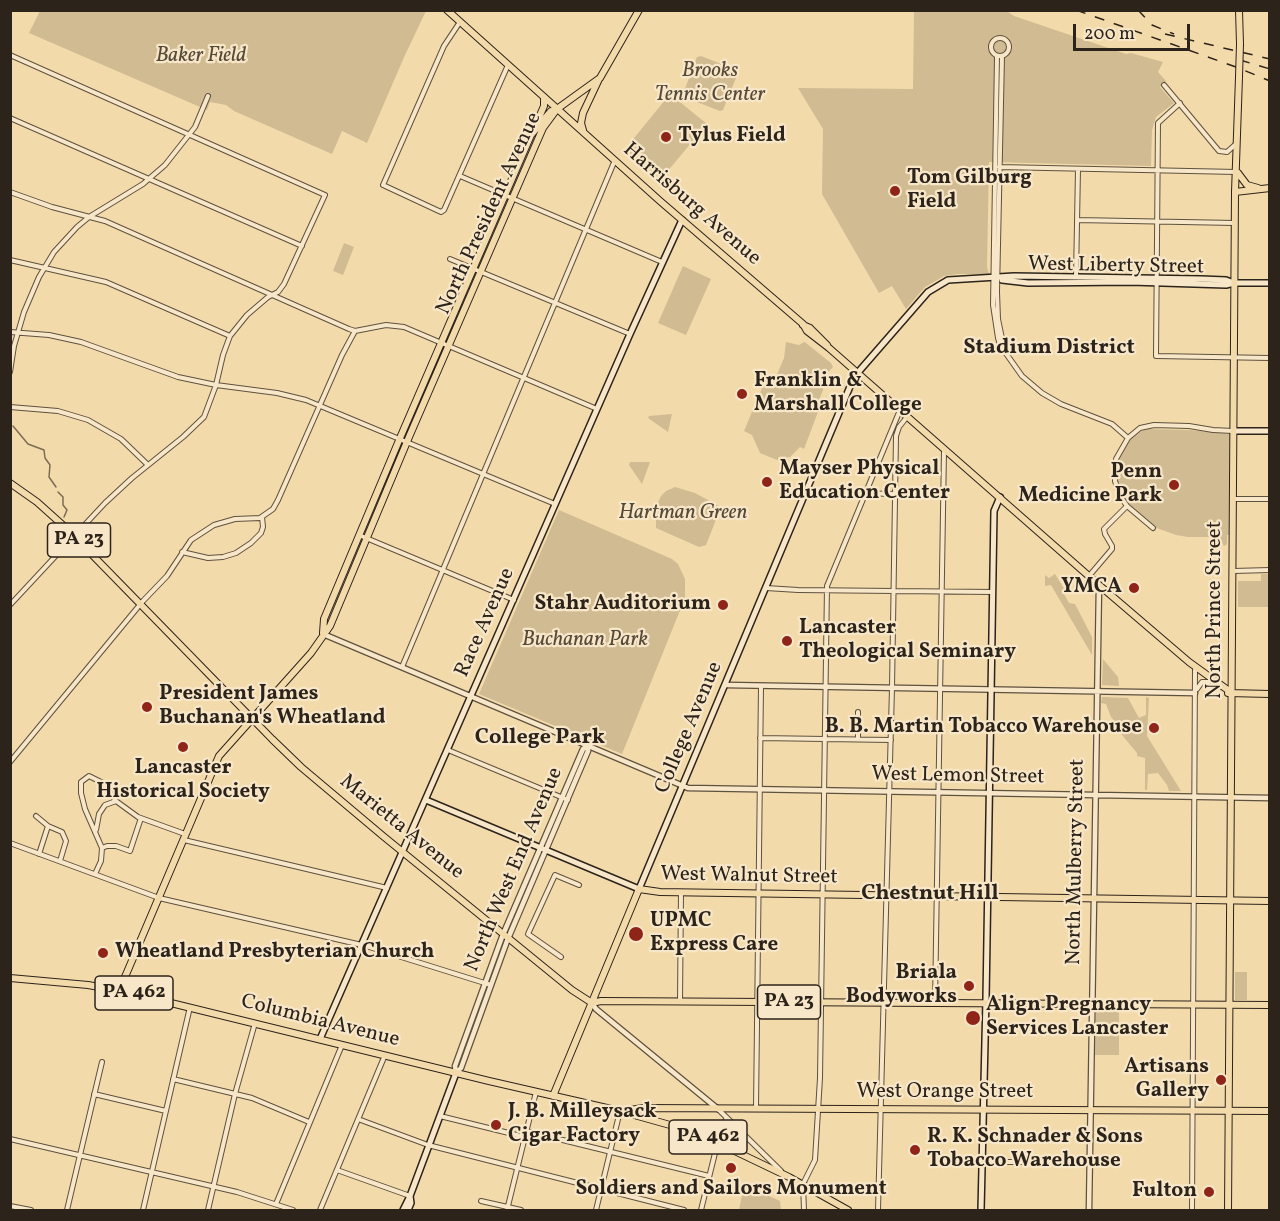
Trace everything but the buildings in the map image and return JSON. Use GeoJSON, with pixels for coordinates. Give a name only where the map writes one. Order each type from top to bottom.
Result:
{"type":"FeatureCollection","features":[{"type":"Feature","properties":{"kind":"main road","name":"Harrisburg Avenue"},"geometry":{"type":"LineString","coordinates":[[447,10],[682,220],[803,324],[817,333],[829,348],[1098,585],[1189,662],[1232,693]]}},
{"type":"Feature","properties":{"kind":"main road"},"geometry":{"type":"LineString","coordinates":[[585,134],[582,117],[600,78],[639,10]]}},
{"type":"Feature","properties":{"kind":"main road","name":"North Prince Street"},"geometry":{"type":"LineString","coordinates":[[1228,1210],[1234,282],[1239,10]]}},
{"type":"Feature","properties":{"kind":"main road"},"geometry":{"type":"LineString","coordinates":[[557,109],[600,78]]}},
{"type":"Feature","properties":{"kind":"main road"},"geometry":{"type":"LineString","coordinates":[[531,135],[544,106],[544,97]]}},
{"type":"Feature","properties":{"kind":"main road","name":"North President Avenue"},"geometry":{"type":"LineString","coordinates":[[323,634],[324,619],[359,535],[531,135],[550,111],[557,109]]}},
{"type":"Feature","properties":{"kind":"main road","name":"North President Avenue"},"geometry":{"type":"LineString","coordinates":[[122,991],[122,984],[217,760],[251,718],[311,653],[330,626],[512,198],[543,128],[557,109]]}},
{"type":"Feature","properties":{"kind":"main road"},"geometry":{"type":"LineString","coordinates":[[1237,172],[1243,182],[1258,188]]}},
{"type":"Feature","properties":{"kind":"main road"},"geometry":{"type":"LineString","coordinates":[[1236,192],[1269,188]]}},
{"type":"Feature","properties":{"kind":"main road","name":"Race Avenue"},"geometry":{"type":"LineString","coordinates":[[320,1039],[682,220]]}},
{"type":"Feature","properties":{"kind":"main road","name":"West Liberty Street"},"geometry":{"type":"LineString","coordinates":[[857,372],[935,286],[948,280],[996,279],[1014,276],[1076,279],[1226,280],[1269,283]]}},
{"type":"Feature","properties":{"kind":"main road","name":"College Avenue"},"geometry":{"type":"LineString","coordinates":[[553,1096],[857,372]]}},
{"type":"Feature","properties":{"kind":"main road"},"geometry":{"type":"LineString","coordinates":[[1233,431],[1269,431]]}},
{"type":"Feature","properties":{"kind":"main road","name":"Marietta Avenue"},"geometry":{"type":"LineString","coordinates":[[10,483],[44,508],[74,535],[251,718],[302,767],[586,1001],[592,1003]]}},
{"type":"Feature","properties":{"kind":"main road"},"geometry":{"type":"LineString","coordinates":[[981,1210],[994,508],[1000,497]]}},
{"type":"Feature","properties":{"kind":"main road","name":"Harrisburg Avenue"},"geometry":{"type":"LineString","coordinates":[[1189,662],[1195,670],[1220,690],[1232,693]]}},
{"type":"Feature","properties":{"kind":"main road"},"geometry":{"type":"LineString","coordinates":[[1232,693],[1269,694]]}},
{"type":"Feature","properties":{"kind":"main road","name":"West Walnut Street"},"geometry":{"type":"LineString","coordinates":[[426,800],[639,890],[1269,901]]}},
{"type":"Feature","properties":{"kind":"main road","name":"Columbia Avenue"},"geometry":{"type":"LineString","coordinates":[[10,978],[88,985],[122,991],[620,1111]]}},
{"type":"Feature","properties":{"kind":"main road","name":"PA 23"},"geometry":{"type":"LineString","coordinates":[[592,1003],[680,1001],[1269,1005]]}},
{"type":"Feature","properties":{"kind":"main road"},"geometry":{"type":"LineString","coordinates":[[403,1210],[456,1073]]}},
{"type":"Feature","properties":{"kind":"main road","name":"West Orange Street"},"geometry":{"type":"LineString","coordinates":[[620,1111],[643,1108],[1269,1111]]}},
{"type":"Feature","properties":{"kind":"main road","name":"PA 462"},"geometry":{"type":"LineString","coordinates":[[620,1111],[696,1132],[717,1141],[803,1184],[848,1210]]}},
{"type":"Feature","properties":{"kind":"main road"},"geometry":{"type":"LineString","coordinates":[[408,1210],[411,1203],[410,1196]]}},
{"type":"Feature","properties":{"kind":"street"},"geometry":{"type":"LineString","coordinates":[[459,22],[444,46],[383,185],[443,212],[508,65]]}},
{"type":"Feature","properties":{"kind":"street"},"geometry":{"type":"LineString","coordinates":[[999,38],[1007,41],[1009,46],[1007,54],[999,56],[992,52],[990,45],[993,40],[999,38]]}},
{"type":"Feature","properties":{"kind":"street"},"geometry":{"type":"LineString","coordinates":[[10,55],[325,195],[287,280],[278,292],[247,315],[230,336],[207,412],[200,422],[105,503],[10,605]]}},
{"type":"Feature","properties":{"kind":"street"},"geometry":{"type":"LineString","coordinates":[[999,56],[996,279],[998,319],[1004,349],[1022,376],[1042,393],[1061,404],[1112,424],[1128,438]]}},
{"type":"Feature","properties":{"kind":"street"},"geometry":{"type":"LineString","coordinates":[[1164,85],[1221,152],[1231,151],[1238,141]]}},
{"type":"Feature","properties":{"kind":"street"},"geometry":{"type":"LineString","coordinates":[[10,372],[18,332],[30,297],[44,268],[58,247],[89,216],[149,179],[175,155],[190,134],[208,96]]}},
{"type":"Feature","properties":{"kind":"street"},"geometry":{"type":"LineString","coordinates":[[1180,103],[1158,123],[1156,356],[1269,358]]}},
{"type":"Feature","properties":{"kind":"street"},"geometry":{"type":"LineString","coordinates":[[10,118],[302,246]]}},
{"type":"Feature","properties":{"kind":"street"},"geometry":{"type":"LineString","coordinates":[[402,667],[615,160]]}},
{"type":"Feature","properties":{"kind":"street"},"geometry":{"type":"LineString","coordinates":[[998,167],[1237,172]]}},
{"type":"Feature","properties":{"kind":"street"},"geometry":{"type":"LineString","coordinates":[[1076,279],[1078,169]]}},
{"type":"Feature","properties":{"kind":"street"},"geometry":{"type":"LineString","coordinates":[[460,176],[662,262]]}},
{"type":"Feature","properties":{"kind":"street"},"geometry":{"type":"LineString","coordinates":[[10,192],[52,207],[89,216],[355,331],[380,325],[396,325],[597,409]]}},
{"type":"Feature","properties":{"kind":"street"},"geometry":{"type":"LineString","coordinates":[[1077,220],[1235,223]]}},
{"type":"Feature","properties":{"kind":"street"},"geometry":{"type":"LineString","coordinates":[[450,259],[474,267],[480,272],[630,334]]}},
{"type":"Feature","properties":{"kind":"street"},"geometry":{"type":"LineString","coordinates":[[10,260],[106,282],[230,336]]}},
{"type":"Feature","properties":{"kind":"street"},"geometry":{"type":"LineString","coordinates":[[10,762],[170,572],[191,540],[209,527],[230,520],[262,518],[273,509],[355,331]]}},
{"type":"Feature","properties":{"kind":"street"},"geometry":{"type":"LineString","coordinates":[[10,332],[49,335],[81,342],[166,373],[216,386],[277,393],[320,406],[555,504]]}},
{"type":"Feature","properties":{"kind":"street"},"geometry":{"type":"LineString","coordinates":[[10,407],[58,411],[88,420],[121,439],[148,465]]}},
{"type":"Feature","properties":{"kind":"street"},"geometry":{"type":"LineString","coordinates":[[804,1210],[803,1184],[815,1160],[818,1109],[827,590],[830,577],[900,410]]}},
{"type":"Feature","properties":{"kind":"street"},"geometry":{"type":"LineString","coordinates":[[878,1210],[890,792],[897,431],[907,416]]}},
{"type":"Feature","properties":{"kind":"street"},"geometry":{"type":"LineString","coordinates":[[1153,528],[1127,506],[1120,496],[1114,474],[1116,459],[1128,438],[1140,428],[1154,425],[1233,431]]}},
{"type":"Feature","properties":{"kind":"street"},"geometry":{"type":"LineString","coordinates":[[935,1003],[944,449]]}},
{"type":"Feature","properties":{"kind":"street"},"geometry":{"type":"LineString","coordinates":[[807,492],[896,494]]}},
{"type":"Feature","properties":{"kind":"street"},"geometry":{"type":"LineString","coordinates":[[1233,499],[1269,499]]}},
{"type":"Feature","properties":{"kind":"street"},"geometry":{"type":"LineString","coordinates":[[1088,576],[1112,549],[1112,544],[1104,530],[1127,506]]}},
{"type":"Feature","properties":{"kind":"street"},"geometry":{"type":"LineString","coordinates":[[182,552],[208,558],[236,553],[261,533],[262,518]]}},
{"type":"Feature","properties":{"kind":"street"},"geometry":{"type":"LineString","coordinates":[[359,535],[514,600]]}},
{"type":"Feature","properties":{"kind":"street"},"geometry":{"type":"LineString","coordinates":[[1233,571],[1269,570]]}},
{"type":"Feature","properties":{"kind":"street","name":"North Mulberry Street"},"geometry":{"type":"LineString","coordinates":[[1089,1210],[1098,585]]}},
{"type":"Feature","properties":{"kind":"street"},"geometry":{"type":"LineString","coordinates":[[766,588],[993,592]]}},
{"type":"Feature","properties":{"kind":"street","name":"West Lemon Street"},"geometry":{"type":"LineString","coordinates":[[323,634],[688,788],[1269,798]]}},
{"type":"Feature","properties":{"kind":"street"},"geometry":{"type":"LineString","coordinates":[[1192,1210],[1195,670]]}},
{"type":"Feature","properties":{"kind":"street"},"geometry":{"type":"LineString","coordinates":[[1196,693],[1199,685],[1209,681]]}},
{"type":"Feature","properties":{"kind":"street"},"geometry":{"type":"LineString","coordinates":[[726,685],[1196,693]]}},
{"type":"Feature","properties":{"kind":"street"},"geometry":{"type":"LineString","coordinates":[[756,1109],[761,686]]}},
{"type":"Feature","properties":{"kind":"street"},"geometry":{"type":"LineString","coordinates":[[858,712],[858,739]]}},
{"type":"Feature","properties":{"kind":"street"},"geometry":{"type":"LineString","coordinates":[[760,738],[891,740]]}},
{"type":"Feature","properties":{"kind":"street","name":"North West End Avenue"},"geometry":{"type":"LineString","coordinates":[[456,1073],[455,1066],[485,983],[565,799],[583,749],[588,746]]}},
{"type":"Feature","properties":{"kind":"street"},"geometry":{"type":"LineString","coordinates":[[448,750],[565,799]]}},
{"type":"Feature","properties":{"kind":"street"},"geometry":{"type":"LineString","coordinates":[[95,874],[101,861],[102,848],[85,809],[81,793],[81,782],[89,776],[104,783],[116,801],[141,818],[184,837],[387,888]]}},
{"type":"Feature","properties":{"kind":"street"},"geometry":{"type":"LineString","coordinates":[[96,831],[99,814],[105,805],[116,801]]}},
{"type":"Feature","properties":{"kind":"street"},"geometry":{"type":"LineString","coordinates":[[36,816],[48,826],[62,832],[66,841],[60,861]]}},
{"type":"Feature","properties":{"kind":"street"},"geometry":{"type":"LineString","coordinates":[[102,848],[116,846],[130,851],[141,818]]}},
{"type":"Feature","properties":{"kind":"street"},"geometry":{"type":"LineString","coordinates":[[39,854],[48,826]]}},
{"type":"Feature","properties":{"kind":"street"},"geometry":{"type":"LineString","coordinates":[[10,843],[159,897],[361,945],[491,985]]}},
{"type":"Feature","properties":{"kind":"street"},"geometry":{"type":"LineString","coordinates":[[561,957],[528,934],[555,875],[579,885]]}},
{"type":"Feature","properties":{"kind":"street"},"geometry":{"type":"LineString","coordinates":[[680,1001],[681,892]]}},
{"type":"Feature","properties":{"kind":"street","name":"North West End Avenue"},"geometry":{"type":"LineString","coordinates":[[456,1073],[461,1068],[507,936]]}},
{"type":"Feature","properties":{"kind":"street","name":"Marietta Avenue"},"geometry":{"type":"LineString","coordinates":[[592,1003],[596,1009],[718,1109],[789,1178]]}},
{"type":"Feature","properties":{"kind":"street"},"geometry":{"type":"LineString","coordinates":[[143,1210],[190,1006]]}},
{"type":"Feature","properties":{"kind":"street"},"geometry":{"type":"LineString","coordinates":[[207,1210],[255,1023]]}},
{"type":"Feature","properties":{"kind":"street"},"geometry":{"type":"LineString","coordinates":[[276,1204],[342,1044]]}},
{"type":"Feature","properties":{"kind":"street"},"geometry":{"type":"LineString","coordinates":[[320,1210],[385,1055]]}},
{"type":"Feature","properties":{"kind":"street"},"geometry":{"type":"LineString","coordinates":[[67,1210],[102,1062]]}},
{"type":"Feature","properties":{"kind":"street"},"geometry":{"type":"LineString","coordinates":[[173,1080],[267,1102],[309,1122]]}},
{"type":"Feature","properties":{"kind":"street"},"geometry":{"type":"LineString","coordinates":[[507,1209],[536,1092]]}},
{"type":"Feature","properties":{"kind":"street"},"geometry":{"type":"LineString","coordinates":[[94,1094],[166,1111]]}},
{"type":"Feature","properties":{"kind":"street"},"geometry":{"type":"LineString","coordinates":[[596,1210],[620,1111]]}},
{"type":"Feature","properties":{"kind":"street"},"geometry":{"type":"LineString","coordinates":[[440,1116],[525,1137]]}},
{"type":"Feature","properties":{"kind":"street"},"geometry":{"type":"LineString","coordinates":[[358,1119],[428,1145],[684,1210]]}},
{"type":"Feature","properties":{"kind":"street"},"geometry":{"type":"LineString","coordinates":[[701,1210],[717,1141],[726,1119]]}},
{"type":"Feature","properties":{"kind":"street"},"geometry":{"type":"LineString","coordinates":[[526,1131],[709,1176]]}},
{"type":"Feature","properties":{"kind":"street"},"geometry":{"type":"LineString","coordinates":[[10,1139],[237,1192],[293,1210]]}},
{"type":"Feature","properties":{"kind":"street"},"geometry":{"type":"LineString","coordinates":[[981,1162],[1089,1162]]}},
{"type":"Feature","properties":{"kind":"street"},"geometry":{"type":"LineString","coordinates":[[337,1170],[410,1196]]}},
{"type":"Feature","properties":{"kind":"street"},"geometry":{"type":"LineString","coordinates":[[481,1201],[507,1209],[521,1210]]}},
{"type":"Feature","properties":{"kind":"street"},"geometry":{"type":"LineString","coordinates":[[10,1206],[31,1210]]}},
{"type":"Feature","properties":{"kind":"green space"},"geometry":{"type":"Polygon","coordinates":[[[1005,10],[1014,16],[1126,54],[1131,53],[1163,62],[1158,72],[1166,81],[1160,87],[1174,103],[1156,117],[1152,130],[1151,166],[989,162],[987,267],[989,274],[944,276],[925,287],[906,309],[892,286],[879,293],[822,194],[823,129],[798,88],[913,89],[914,11],[1005,10]]]}},
{"type":"Feature","properties":{"kind":"green space","name":"Baker Field"},"geometry":{"type":"Polygon","coordinates":[[[40,11],[426,11],[367,143],[342,131],[332,154],[234,111],[226,105],[210,102],[207,110],[29,33],[40,11]]]}},
{"type":"Feature","properties":{"kind":"green space","name":"Brooks Tennis Center"},"geometry":{"type":"Polygon","coordinates":[[[701,56],[737,70],[738,73],[723,110],[720,111],[684,97],[683,94],[697,57],[701,56]]]}},
{"type":"Feature","properties":{"kind":"green space","name":"Tylus Field"},"geometry":{"type":"Polygon","coordinates":[[[670,94],[707,124],[661,179],[625,149],[670,94]]]}},
{"type":"Feature","properties":{"kind":"green space"},"geometry":{"type":"Polygon","coordinates":[[[344,243],[354,247],[343,275],[333,271],[344,243]]]}},
{"type":"Feature","properties":{"kind":"green space"},"geometry":{"type":"Polygon","coordinates":[[[683,266],[711,279],[686,335],[658,323],[683,266]]]}},
{"type":"Feature","properties":{"kind":"green space"},"geometry":{"type":"Polygon","coordinates":[[[786,342],[799,345],[806,343],[833,367],[824,377],[823,390],[815,410],[818,412],[804,449],[800,447],[790,457],[777,460],[760,453],[752,435],[744,431],[765,381],[773,384],[784,358],[786,342]]]}},
{"type":"Feature","properties":{"kind":"green space"},"geometry":{"type":"Polygon","coordinates":[[[672,414],[668,432],[648,418],[649,416],[672,414]]]}},
{"type":"Feature","properties":{"kind":"green space","name":"Penn Medicine Park"},"geometry":{"type":"Polygon","coordinates":[[[1148,429],[1231,434],[1230,535],[1227,535],[1227,544],[1224,546],[1218,537],[1188,537],[1154,527],[1122,497],[1116,481],[1119,457],[1131,438],[1148,429]]]}},
{"type":"Feature","properties":{"kind":"green space"},"geometry":{"type":"Polygon","coordinates":[[[630,462],[650,462],[642,484],[629,465],[630,462]]]}},
{"type":"Feature","properties":{"kind":"green space","name":"Hartman Green"},"geometry":{"type":"Polygon","coordinates":[[[675,487],[695,493],[721,507],[706,545],[699,547],[656,528],[656,507],[661,496],[675,487]]]}},
{"type":"Feature","properties":{"kind":"green space","name":"Buchanan Park"},"geometry":{"type":"Polygon","coordinates":[[[559,510],[672,559],[678,564],[685,579],[685,598],[622,754],[479,694],[559,510]]]}},
{"type":"Feature","properties":{"kind":"green space"},"geometry":{"type":"Polygon","coordinates":[[[1055,574],[1065,590],[1063,592],[1069,603],[1075,604],[1092,637],[1092,655],[1051,585],[1045,586],[1045,575],[1049,578],[1055,574]]]}},
{"type":"Feature","properties":{"kind":"green space"},"geometry":{"type":"Polygon","coordinates":[[[1261,574],[1269,574],[1269,607],[1238,607],[1238,581],[1261,581],[1261,574]]]}},
{"type":"Feature","properties":{"kind":"green space"},"geometry":{"type":"Polygon","coordinates":[[[1103,659],[1118,677],[1119,686],[1102,685],[1103,659]]]}},
{"type":"Feature","properties":{"kind":"green space"},"geometry":{"type":"Polygon","coordinates":[[[1102,697],[1128,698],[1139,718],[1146,715],[1146,697],[1149,698],[1147,736],[1181,791],[1169,791],[1158,773],[1148,774],[1147,790],[1145,790],[1145,758],[1137,756],[1122,735],[1122,731],[1111,717],[1106,704],[1101,703],[1102,697]]]}},
{"type":"Feature","properties":{"kind":"green space"},"geometry":{"type":"Polygon","coordinates":[[[1235,972],[1247,972],[1247,1000],[1235,1000],[1235,972]]]}},
{"type":"Feature","properties":{"kind":"green space"},"geometry":{"type":"Polygon","coordinates":[[[1096,1008],[1119,1008],[1119,1055],[1095,1055],[1096,1008]]]}},
{"type":"Feature","properties":{"kind":"green space"},"geometry":{"type":"Polygon","coordinates":[[[744,1185],[780,1201],[781,1210],[739,1210],[744,1185]]]}},
{"type":"Feature","properties":{"kind":"waterway"},"geometry":{"type":"LineString","coordinates":[[13,426],[28,444],[44,450],[45,458],[50,465],[49,477],[56,487]]}},
{"type":"Feature","properties":{"kind":"waterway"},"geometry":{"type":"LineString","coordinates":[[58,492],[63,497],[63,505],[67,510],[64,517]]}},
{"type":"Feature","properties":{"kind":"railway"},"geometry":{"type":"LineString","coordinates":[[1076,10],[1270,81]]}},
{"type":"Feature","properties":{"kind":"railway"},"geometry":{"type":"LineString","coordinates":[[1138,10],[1152,25],[1174,34]]}},
{"type":"Feature","properties":{"kind":"railway"},"geometry":{"type":"LineString","coordinates":[[1165,34],[1270,59]]}},
{"type":"Feature","properties":{"kind":"railway"},"geometry":{"type":"LineString","coordinates":[[1240,60],[1270,69]]}},
{"type":"Feature","properties":{"kind":"place","name":"Tylus Field"},"geometry":{"type":"Point","coordinates":[666,137]}},
{"type":"Feature","properties":{"kind":"place","name":"Tom Gilburg Field"},"geometry":{"type":"Point","coordinates":[895,191]}},
{"type":"Feature","properties":{"kind":"place","name":"Franklin & Marshall College"},"geometry":{"type":"Point","coordinates":[742,394]}},
{"type":"Feature","properties":{"kind":"place","name":"Mayser Physical Education Center"},"geometry":{"type":"Point","coordinates":[767,482]}},
{"type":"Feature","properties":{"kind":"place","name":"Penn Medicine Park"},"geometry":{"type":"Point","coordinates":[1174,485]}},
{"type":"Feature","properties":{"kind":"place","name":"YMCA"},"geometry":{"type":"Point","coordinates":[1134,588]}},
{"type":"Feature","properties":{"kind":"place","name":"Stahr Auditorium"},"geometry":{"type":"Point","coordinates":[723,605]}},
{"type":"Feature","properties":{"kind":"place","name":"Lancaster Theological Seminary"},"geometry":{"type":"Point","coordinates":[787,641]}},
{"type":"Feature","properties":{"kind":"place","name":"President James Buchanan's Wheatland"},"geometry":{"type":"Point","coordinates":[147,707]}},
{"type":"Feature","properties":{"kind":"place","name":"B. B. Martin Tobacco Warehouse"},"geometry":{"type":"Point","coordinates":[1154,728]}},
{"type":"Feature","properties":{"kind":"place","name":"Lancaster Historical Society"},"geometry":{"type":"Point","coordinates":[183,747]}},
{"type":"Feature","properties":{"kind":"place","name":"UPMC Express Care"},"geometry":{"type":"Point","coordinates":[636,934]}},
{"type":"Feature","properties":{"kind":"place","name":"Wheatland Presbyterian Church"},"geometry":{"type":"Point","coordinates":[103,953]}},
{"type":"Feature","properties":{"kind":"place","name":"Briala Bodyworks"},"geometry":{"type":"Point","coordinates":[969,986]}},
{"type":"Feature","properties":{"kind":"place","name":"Align Pregnancy Services Lancaster"},"geometry":{"type":"Point","coordinates":[973,1018]}},
{"type":"Feature","properties":{"kind":"place","name":"Artisans Gallery"},"geometry":{"type":"Point","coordinates":[1221,1080]}},
{"type":"Feature","properties":{"kind":"place","name":"J. B. Milleysack Cigar Factory"},"geometry":{"type":"Point","coordinates":[496,1125]}},
{"type":"Feature","properties":{"kind":"place","name":"R. K. Schnader & Sons Tobacco Warehouse"},"geometry":{"type":"Point","coordinates":[915,1150]}},
{"type":"Feature","properties":{"kind":"place","name":"Soldiers and Sailors Monument"},"geometry":{"type":"Point","coordinates":[731,1168]}},
{"type":"Feature","properties":{"kind":"place","name":"Fulton"},"geometry":{"type":"Point","coordinates":[1209,1192]}},
{"type":"Feature","properties":{"kind":"district","name":"Stadium District"},"geometry":{"type":"Point","coordinates":[1049,349]}},
{"type":"Feature","properties":{"kind":"district","name":"College Park"},"geometry":{"type":"Point","coordinates":[540,739]}},
{"type":"Feature","properties":{"kind":"district","name":"Chestnut Hill"},"geometry":{"type":"Point","coordinates":[930,895]}}]}
